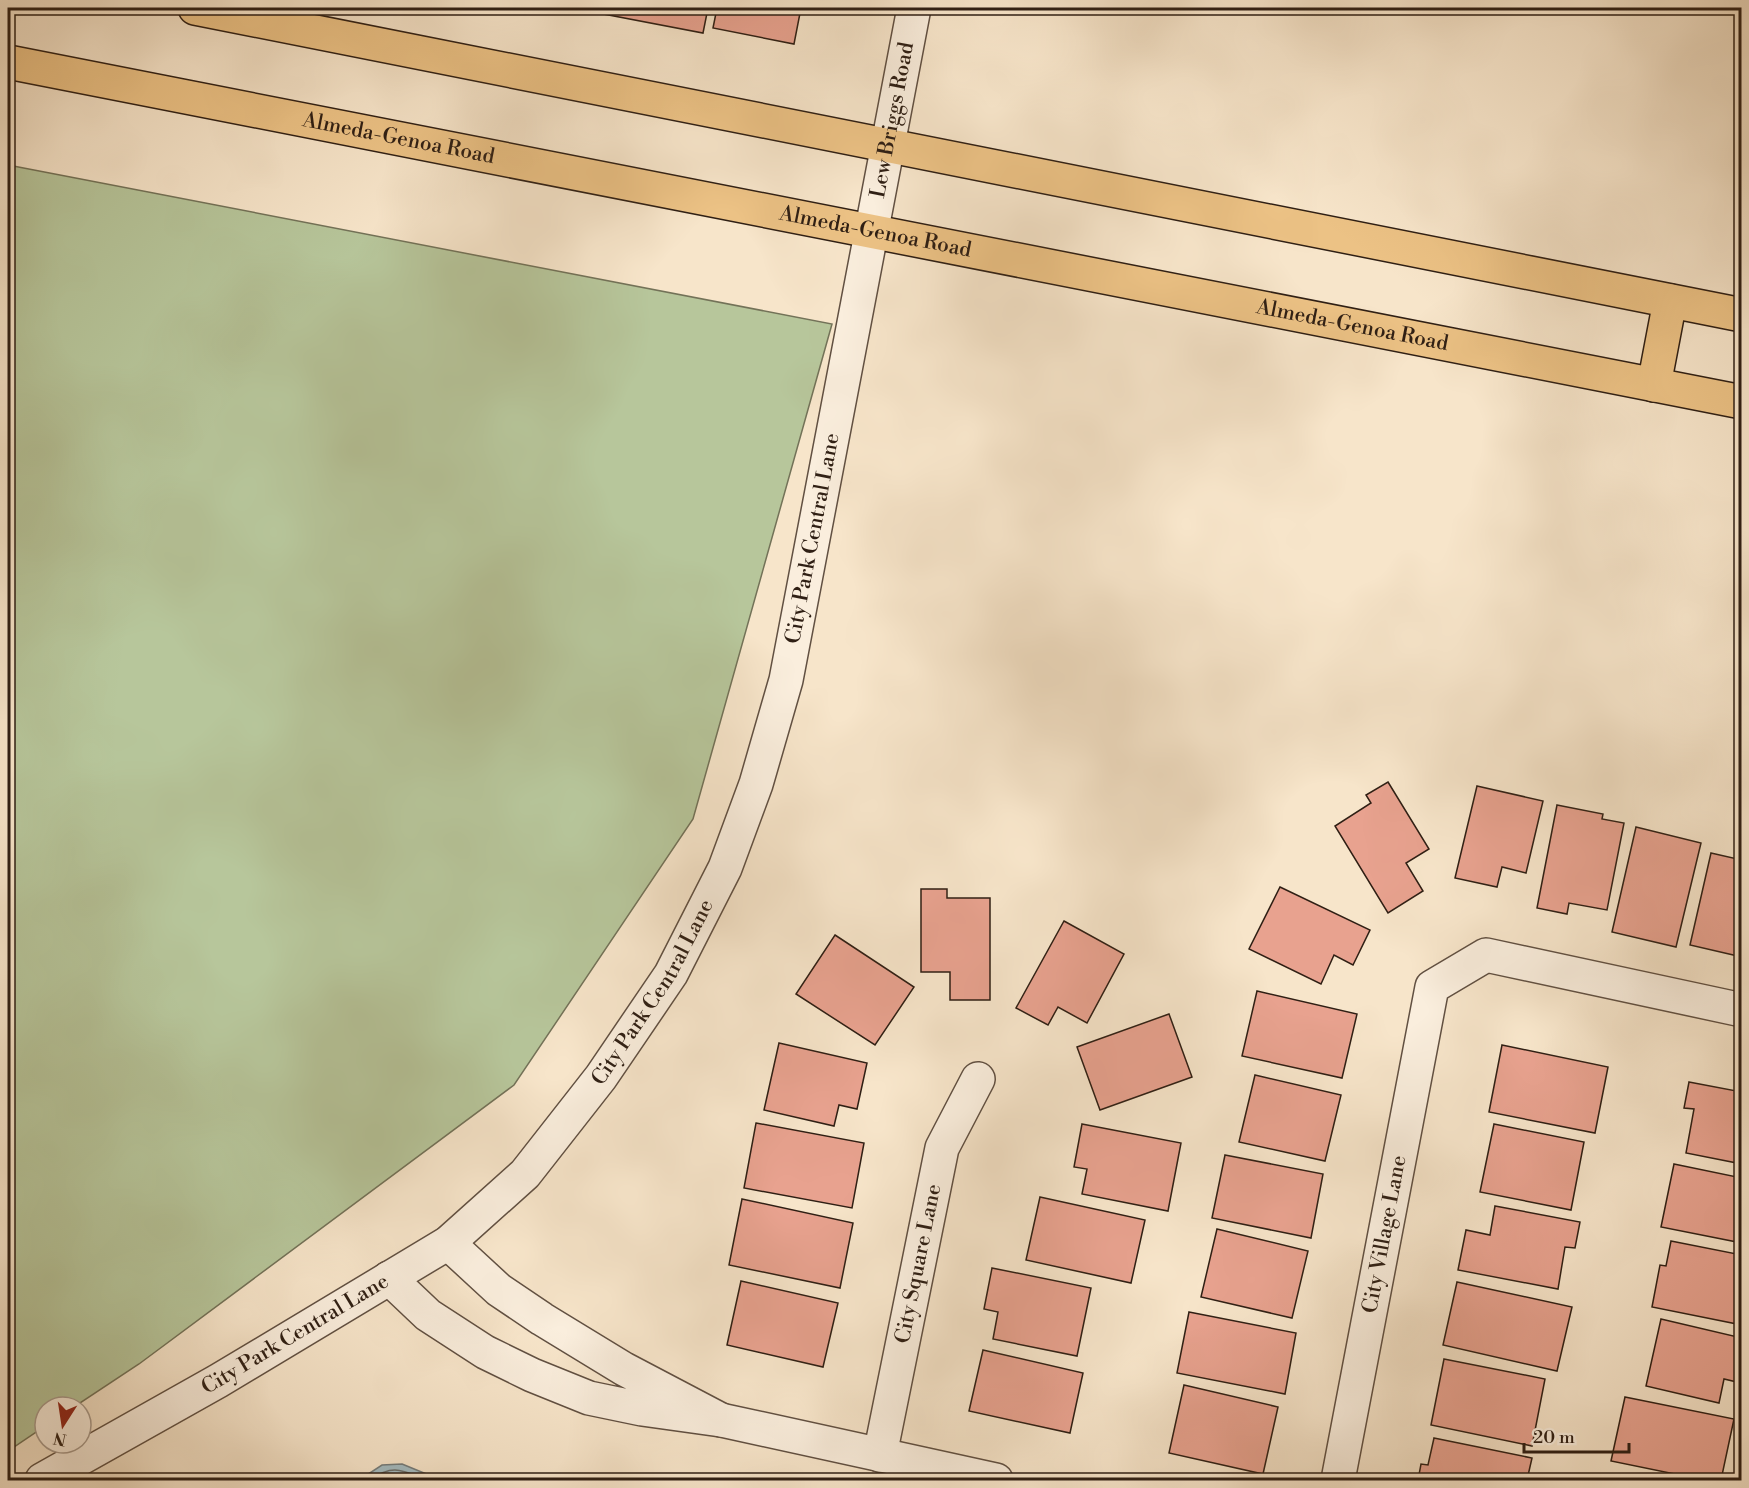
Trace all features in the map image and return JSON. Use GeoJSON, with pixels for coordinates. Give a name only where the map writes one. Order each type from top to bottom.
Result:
{"type":"FeatureCollection","features":[{"type":"Feature","properties":{"kind":"main road"},"geometry":{"type":"LineString","coordinates":[[195,8],[1742,315]]}},
{"type":"Feature","properties":{"kind":"main road","name":"Almeda-Genoa Road"},"geometry":{"type":"LineString","coordinates":[[8,62],[1742,402]]}},
{"type":"Feature","properties":{"kind":"main road"},"geometry":{"type":"LineString","coordinates":[[1654,385],[1670,301]]}},
{"type":"Feature","properties":{"kind":"street","name":"Lew Briggs Road"},"geometry":{"type":"LineString","coordinates":[[871,232],[914,8]]}},
{"type":"Feature","properties":{"kind":"street","name":"City Park Central Lane"},"geometry":{"type":"LineString","coordinates":[[42,1480],[218,1381],[448,1243],[525,1174],[601,1077],[671,974],[725,868],[756,784],[786,680],[871,232]]}},
{"type":"Feature","properties":{"kind":"street","name":"City Village Lane"},"geometry":{"type":"LineString","coordinates":[[1338,1480],[1432,987],[1486,955],[1742,1011]]}},
{"type":"Feature","properties":{"kind":"street","name":"City Square Lane"},"geometry":{"type":"LineString","coordinates":[[880,1455],[942,1148],[978,1078]]}},
{"type":"Feature","properties":{"kind":"street"},"geometry":{"type":"LineString","coordinates":[[448,1243],[499,1290],[542,1319],[624,1370],[721,1420]]}},
{"type":"Feature","properties":{"kind":"street"},"geometry":{"type":"LineString","coordinates":[[390,1278],[428,1315],[485,1352],[532,1375],[589,1398],[642,1409],[721,1420],[996,1480]]}},
{"type":"Feature","properties":{"kind":"green space"},"geometry":{"type":"Polygon","coordinates":[[[8,165],[832,324],[693,819],[514,1085],[139,1364],[92,1395],[33,1395],[33,1434],[8,1451],[8,165]]]}},
{"type":"Feature","properties":{"kind":"water"},"geometry":{"type":"Polygon","coordinates":[[[402,1464],[441,1480],[359,1480],[382,1465],[402,1464]]]}},
{"type":"Feature","properties":{"kind":"building"},"geometry":{"type":"Polygon","coordinates":[[[572,8],[708,8],[703,33],[572,8]]]}},
{"type":"Feature","properties":{"kind":"building"},"geometry":{"type":"Polygon","coordinates":[[[717,8],[801,8],[794,44],[713,28],[717,8]]]}},
{"type":"Feature","properties":{"kind":"building"},"geometry":{"type":"Polygon","coordinates":[[[1388,782],[1429,849],[1406,863],[1423,891],[1388,913],[1335,826],[1371,803],[1366,795],[1388,782]]]}},
{"type":"Feature","properties":{"kind":"building"},"geometry":{"type":"Polygon","coordinates":[[[1477,786],[1543,801],[1526,873],[1502,867],[1497,887],[1455,878],[1477,786]]]}},
{"type":"Feature","properties":{"kind":"building"},"geometry":{"type":"Polygon","coordinates":[[[1557,805],[1603,814],[1602,819],[1624,823],[1607,910],[1569,903],[1567,914],[1537,908],[1557,805]]]}},
{"type":"Feature","properties":{"kind":"building"},"geometry":{"type":"Polygon","coordinates":[[[1636,827],[1701,843],[1676,947],[1612,932],[1636,827]]]}},
{"type":"Feature","properties":{"kind":"building"},"geometry":{"type":"Polygon","coordinates":[[[1711,853],[1742,860],[1742,957],[1690,945],[1711,853]]]}},
{"type":"Feature","properties":{"kind":"building"},"geometry":{"type":"Polygon","coordinates":[[[1280,887],[1370,930],[1353,965],[1334,955],[1321,984],[1249,949],[1280,887]]]}},
{"type":"Feature","properties":{"kind":"building"},"geometry":{"type":"Polygon","coordinates":[[[921,889],[947,889],[947,898],[990,898],[990,1000],[950,1000],[950,972],[921,972],[921,889]]]}},
{"type":"Feature","properties":{"kind":"building"},"geometry":{"type":"Polygon","coordinates":[[[1064,921],[1124,954],[1087,1023],[1058,1007],[1048,1025],[1016,1008],[1064,921]]]}},
{"type":"Feature","properties":{"kind":"building"},"geometry":{"type":"Polygon","coordinates":[[[835,935],[914,987],[875,1045],[796,994],[835,935]]]}},
{"type":"Feature","properties":{"kind":"building"},"geometry":{"type":"Polygon","coordinates":[[[1257,991],[1357,1014],[1342,1078],[1242,1056],[1257,991]]]}},
{"type":"Feature","properties":{"kind":"building"},"geometry":{"type":"Polygon","coordinates":[[[1169,1014],[1192,1077],[1100,1110],[1077,1047],[1169,1014]]]}},
{"type":"Feature","properties":{"kind":"building"},"geometry":{"type":"Polygon","coordinates":[[[779,1043],[867,1063],[857,1109],[839,1105],[834,1126],[764,1110],[779,1043]]]}},
{"type":"Feature","properties":{"kind":"building"},"geometry":{"type":"Polygon","coordinates":[[[1502,1045],[1608,1067],[1595,1133],[1489,1112],[1502,1045]]]}},
{"type":"Feature","properties":{"kind":"building"},"geometry":{"type":"Polygon","coordinates":[[[1255,1075],[1341,1095],[1325,1161],[1239,1142],[1255,1075]]]}},
{"type":"Feature","properties":{"kind":"building"},"geometry":{"type":"Polygon","coordinates":[[[1689,1082],[1742,1092],[1742,1164],[1686,1153],[1694,1109],[1684,1108],[1689,1082]]]}},
{"type":"Feature","properties":{"kind":"building"},"geometry":{"type":"Polygon","coordinates":[[[756,1123],[864,1143],[852,1208],[744,1188],[756,1123]]]}},
{"type":"Feature","properties":{"kind":"building"},"geometry":{"type":"Polygon","coordinates":[[[1082,1124],[1181,1143],[1168,1211],[1082,1194],[1087,1169],[1074,1167],[1082,1124]]]}},
{"type":"Feature","properties":{"kind":"building"},"geometry":{"type":"Polygon","coordinates":[[[1494,1124],[1584,1142],[1571,1210],[1480,1192],[1494,1124]]]}},
{"type":"Feature","properties":{"kind":"building"},"geometry":{"type":"Polygon","coordinates":[[[1225,1155],[1323,1174],[1311,1238],[1212,1218],[1225,1155]]]}},
{"type":"Feature","properties":{"kind":"building"},"geometry":{"type":"Polygon","coordinates":[[[1674,1164],[1742,1178],[1742,1243],[1661,1227],[1674,1164]]]}},
{"type":"Feature","properties":{"kind":"building"},"geometry":{"type":"Polygon","coordinates":[[[1040,1197],[1145,1220],[1131,1283],[1026,1260],[1040,1197]]]}},
{"type":"Feature","properties":{"kind":"building"},"geometry":{"type":"Polygon","coordinates":[[[742,1199],[853,1223],[840,1288],[729,1265],[742,1199]]]}},
{"type":"Feature","properties":{"kind":"building"},"geometry":{"type":"Polygon","coordinates":[[[1495,1206],[1580,1222],[1575,1248],[1565,1247],[1558,1289],[1458,1270],[1466,1230],[1490,1235],[1495,1206]]]}},
{"type":"Feature","properties":{"kind":"building"},"geometry":{"type":"Polygon","coordinates":[[[1217,1229],[1308,1251],[1292,1318],[1201,1297],[1217,1229]]]}},
{"type":"Feature","properties":{"kind":"building"},"geometry":{"type":"Polygon","coordinates":[[[1671,1241],[1742,1255],[1742,1325],[1652,1307],[1660,1265],[1666,1266],[1671,1241]]]}},
{"type":"Feature","properties":{"kind":"building"},"geometry":{"type":"Polygon","coordinates":[[[992,1268],[1091,1288],[1077,1356],[993,1339],[998,1312],[984,1309],[992,1268]]]}},
{"type":"Feature","properties":{"kind":"building"},"geometry":{"type":"Polygon","coordinates":[[[741,1281],[838,1303],[823,1367],[727,1345],[741,1281]]]}},
{"type":"Feature","properties":{"kind":"building"},"geometry":{"type":"Polygon","coordinates":[[[1457,1282],[1572,1307],[1557,1371],[1443,1345],[1457,1282]]]}},
{"type":"Feature","properties":{"kind":"building"},"geometry":{"type":"Polygon","coordinates":[[[1189,1312],[1296,1333],[1285,1394],[1177,1373],[1189,1312]]]}},
{"type":"Feature","properties":{"kind":"building"},"geometry":{"type":"Polygon","coordinates":[[[1661,1319],[1742,1338],[1741,1383],[1724,1379],[1719,1403],[1646,1386],[1661,1319]]]}},
{"type":"Feature","properties":{"kind":"building"},"geometry":{"type":"Polygon","coordinates":[[[983,1350],[1083,1373],[1070,1433],[969,1411],[983,1350]]]}},
{"type":"Feature","properties":{"kind":"building"},"geometry":{"type":"Polygon","coordinates":[[[1444,1359],[1545,1379],[1532,1446],[1431,1425],[1444,1359]]]}},
{"type":"Feature","properties":{"kind":"building"},"geometry":{"type":"Polygon","coordinates":[[[1184,1385],[1278,1407],[1263,1474],[1169,1453],[1184,1385]]]}},
{"type":"Feature","properties":{"kind":"building"},"geometry":{"type":"Polygon","coordinates":[[[1625,1397],[1734,1419],[1721,1480],[1704,1480],[1611,1461],[1625,1397]]]}},
{"type":"Feature","properties":{"kind":"building"},"geometry":{"type":"Polygon","coordinates":[[[1434,1438],[1532,1458],[1527,1480],[1418,1480],[1421,1464],[1428,1465],[1434,1438]]]}}]}
